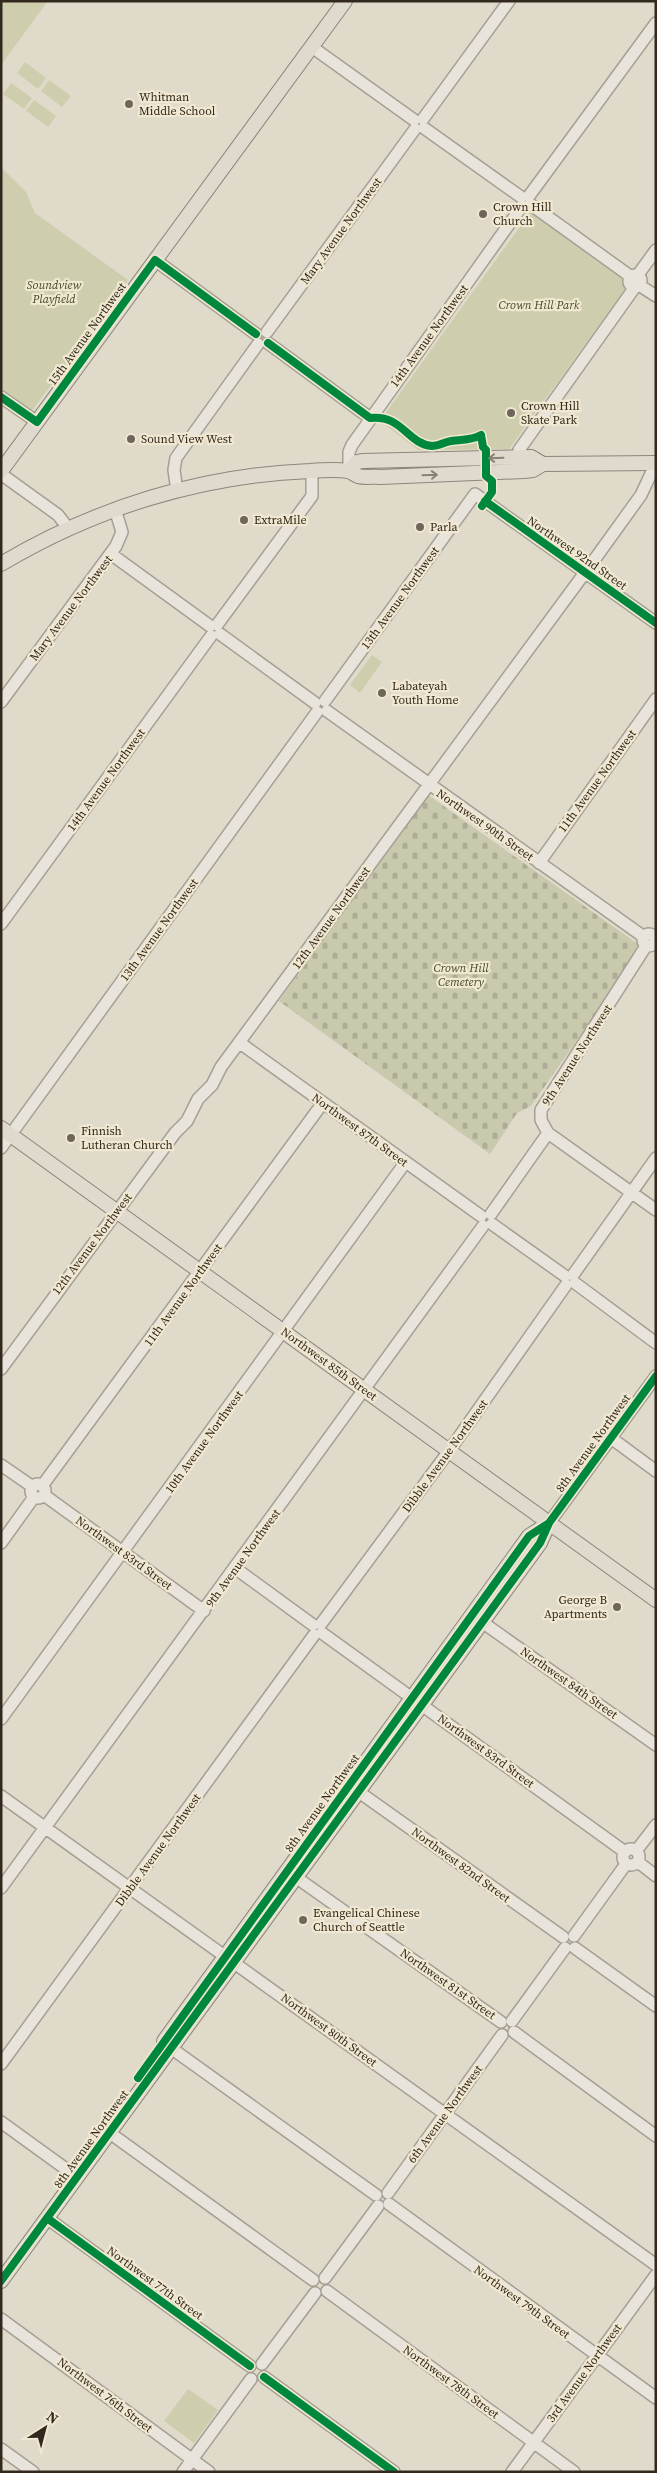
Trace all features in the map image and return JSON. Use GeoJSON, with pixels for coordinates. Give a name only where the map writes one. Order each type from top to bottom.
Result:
{"type":"FeatureCollection","features":[{"type":"Feature","properties":{"kind":"main road","name":"15th Avenue Northwest"},"geometry":{"type":"LineString","coordinates":[[1,472],[344,1]]}},
{"type":"Feature","properties":{"kind":"main road"},"geometry":{"type":"LineString","coordinates":[[349,471],[357,462],[362,461],[531,457],[543,464]]}},
{"type":"Feature","properties":{"kind":"main road"},"geometry":{"type":"LineString","coordinates":[[1,564],[68,528],[115,509],[177,490],[250,476],[312,471],[349,471],[358,476],[476,473],[530,471],[543,464],[656,463]]}},
{"type":"Feature","properties":{"kind":"main road","name":"Northwest 85th Street"},"geometry":{"type":"LineString","coordinates":[[6,1131],[656,1600]]}},
{"type":"Feature","properties":{"kind":"main road","name":"8th Avenue Northwest"},"geometry":{"type":"LineString","coordinates":[[1,2267],[74,2175],[417,1701],[482,1622],[540,1543],[549,1524]]}},
{"type":"Feature","properties":{"kind":"main road","name":"8th Avenue Northwest"},"geometry":{"type":"LineString","coordinates":[[106,2130],[171,2048],[230,1958],[296,1878],[359,1792],[417,1701],[529,1536],[549,1524]]}},
{"type":"Feature","properties":{"kind":"main road","name":"8th Avenue Northwest"},"geometry":{"type":"LineString","coordinates":[[1,2281],[47,2218],[74,2175]]}},
{"type":"Feature","properties":{"kind":"street","name":"Mary Avenue Northwest"},"geometry":{"type":"LineString","coordinates":[[177,490],[174,470],[176,458],[510,1]]}},
{"type":"Feature","properties":{"kind":"street","name":"14th Avenue Northwest"},"geometry":{"type":"LineString","coordinates":[[349,471],[350,448],[370,418],[525,201],[656,23]]}},
{"type":"Feature","properties":{"kind":"street"},"geometry":{"type":"LineString","coordinates":[[312,47],[656,296]]}},
{"type":"Feature","properties":{"kind":"street"},"geometry":{"type":"LineString","coordinates":[[518,457],[519,450],[656,250]]}},
{"type":"Feature","properties":{"kind":"street"},"geometry":{"type":"LineString","coordinates":[[156,260],[370,418]]}},
{"type":"Feature","properties":{"kind":"street"},"geometry":{"type":"LineString","coordinates":[[1,396],[36,422]]}},
{"type":"Feature","properties":{"kind":"street","name":"12th Avenue Northwest"},"geometry":{"type":"LineString","coordinates":[[1,1368],[116,1211],[175,1133],[187,1121],[198,1099],[212,1085],[221,1067],[586,572],[641,495],[656,463]]}},
{"type":"Feature","properties":{"kind":"street","name":"14th Avenue Northwest"},"geometry":{"type":"LineString","coordinates":[[1,924],[312,496],[312,471]]}},
{"type":"Feature","properties":{"kind":"street"},"geometry":{"type":"LineString","coordinates":[[1,472],[58,515],[68,528]]}},
{"type":"Feature","properties":{"kind":"street"},"geometry":{"type":"LineString","coordinates":[[475,494],[476,473]]}},
{"type":"Feature","properties":{"kind":"street","name":"Northwest 92nd Street"},"geometry":{"type":"LineString","coordinates":[[475,494],[656,623]]}},
{"type":"Feature","properties":{"kind":"street","name":"13th Avenue Northwest"},"geometry":{"type":"LineString","coordinates":[[1,1148],[6,1131],[321,707],[475,494]]}},
{"type":"Feature","properties":{"kind":"street","name":"Mary Avenue Northwest"},"geometry":{"type":"LineString","coordinates":[[1,702],[111,554],[122,532],[115,509]]}},
{"type":"Feature","properties":{"kind":"street","name":"Northwest 90th Street"},"geometry":{"type":"LineString","coordinates":[[111,554],[428,784],[539,863],[651,939]]}},
{"type":"Feature","properties":{"kind":"street","name":"11th Avenue Northwest"},"geometry":{"type":"LineString","coordinates":[[539,863],[656,699]]}},
{"type":"Feature","properties":{"kind":"street","name":"9th Avenue Northwest"},"geometry":{"type":"LineString","coordinates":[[1,1888],[365,1390],[548,1133],[541,1120],[541,1110],[651,939]]}},
{"type":"Feature","properties":{"kind":"street","name":"Northwest 87th Street"},"geometry":{"type":"LineString","coordinates":[[240,1043],[322,1104],[656,1342]]}},
{"type":"Feature","properties":{"kind":"street","name":"11th Avenue Northwest"},"geometry":{"type":"LineString","coordinates":[[1,1543],[322,1104]]}},
{"type":"Feature","properties":{"kind":"street"},"geometry":{"type":"LineString","coordinates":[[548,1133],[656,1210]]}},
{"type":"Feature","properties":{"kind":"street","name":"Dibble Avenue Northwest"},"geometry":{"type":"LineString","coordinates":[[1,2064],[317,1629],[449,1451],[656,1158]]}},
{"type":"Feature","properties":{"kind":"street","name":"10th Avenue Northwest"},"geometry":{"type":"LineString","coordinates":[[1,1719],[405,1163]]}},
{"type":"Feature","properties":{"kind":"street","name":"8th Avenue Northwest"},"geometry":{"type":"LineString","coordinates":[[549,1524],[656,1376]]}},
{"type":"Feature","properties":{"kind":"street"},"geometry":{"type":"LineString","coordinates":[[610,1438],[656,1471]]}},
{"type":"Feature","properties":{"kind":"street","name":"Northwest 83rd Street"},"geometry":{"type":"LineString","coordinates":[[1,1465],[204,1611]]}},
{"type":"Feature","properties":{"kind":"street","name":"Northwest 83rd Street"},"geometry":{"type":"LineString","coordinates":[[235,1568],[656,1876]]}},
{"type":"Feature","properties":{"kind":"street","name":"Northwest 84th Street"},"geometry":{"type":"LineString","coordinates":[[482,1622],[656,1745]]}},
{"type":"Feature","properties":{"kind":"street","name":"Northwest 82nd Street"},"geometry":{"type":"LineString","coordinates":[[359,1792],[656,2006]]}},
{"type":"Feature","properties":{"kind":"street","name":"Northwest 80th Street"},"geometry":{"type":"LineString","coordinates":[[1,1796],[230,1958],[656,2265]]}},
{"type":"Feature","properties":{"kind":"street"},"geometry":{"type":"LineString","coordinates":[[509,2025],[656,1825]]}},
{"type":"Feature","properties":{"kind":"street","name":"Northwest 81st Street"},"geometry":{"type":"LineString","coordinates":[[296,1878],[509,2025],[656,2136]]}},
{"type":"Feature","properties":{"kind":"street","name":"6th Avenue Northwest"},"geometry":{"type":"LineString","coordinates":[[319,2279],[383,2200],[502,2034],[508,2036],[509,2025]]}},
{"type":"Feature","properties":{"kind":"street","name":"Northwest 79th Street"},"geometry":{"type":"LineString","coordinates":[[171,2048],[656,2398]]}},
{"type":"Feature","properties":{"kind":"street"},"geometry":{"type":"LineString","coordinates":[[1,2122],[74,2175]]}},
{"type":"Feature","properties":{"kind":"street"},"geometry":{"type":"LineString","coordinates":[[106,2130],[329,2285],[327,2291],[322,2294],[315,2293]]}},
{"type":"Feature","properties":{"kind":"street","name":"Northwest 77th Street"},"geometry":{"type":"LineString","coordinates":[[47,2218],[250,2366]]}},
{"type":"Feature","properties":{"kind":"street","name":"3rd Avenue Northwest"},"geometry":{"type":"LineString","coordinates":[[512,2472],[656,2275]]}},
{"type":"Feature","properties":{"kind":"street"},"geometry":{"type":"LineString","coordinates":[[315,2293],[312,2288],[319,2279]]}},
{"type":"Feature","properties":{"kind":"street","name":"Northwest 78th Street"},"geometry":{"type":"LineString","coordinates":[[327,2291],[574,2472]]}},
{"type":"Feature","properties":{"kind":"street"},"geometry":{"type":"LineString","coordinates":[[262,2364],[315,2293]]}},
{"type":"Feature","properties":{"kind":"street","name":"Northwest 76th Street"},"geometry":{"type":"LineString","coordinates":[[1,2318],[209,2472]]}},
{"type":"Feature","properties":{"kind":"street"},"geometry":{"type":"LineString","coordinates":[[256,2362],[262,2364],[266,2371],[264,2377],[258,2381],[251,2379],[248,2371],[250,2366],[256,2362]]}},
{"type":"Feature","properties":{"kind":"street"},"geometry":{"type":"LineString","coordinates":[[264,2377],[394,2472]]}},
{"type":"Feature","properties":{"kind":"street"},"geometry":{"type":"LineString","coordinates":[[183,2472],[251,2379]]}},
{"type":"Feature","properties":{"kind":"street"},"geometry":{"type":"LineString","coordinates":[[1,2449],[33,2472]]}},
{"type":"Feature","properties":{"kind":"green space"},"geometry":{"type":"Polygon","coordinates":[[[1,1],[48,1],[1,65],[1,1]]]}},
{"type":"Feature","properties":{"kind":"green space"},"geometry":{"type":"Polygon","coordinates":[[[25,62],[46,78],[38,89],[17,73],[25,62]]]}},
{"type":"Feature","properties":{"kind":"green space"},"geometry":{"type":"Polygon","coordinates":[[[49,80],[71,96],[62,107],[41,91],[49,80]]]}},
{"type":"Feature","properties":{"kind":"green space"},"geometry":{"type":"Polygon","coordinates":[[[11,83],[32,98],[24,109],[3,94],[11,83]]]}},
{"type":"Feature","properties":{"kind":"green space"},"geometry":{"type":"Polygon","coordinates":[[[34,100],[56,116],[48,127],[26,111],[34,100]]]}},
{"type":"Feature","properties":{"kind":"green space","name":"Soundview Playfield"},"geometry":{"type":"Polygon","coordinates":[[[1,167],[26,192],[35,213],[128,280],[32,411],[1,388],[1,167]]]}},
{"type":"Feature","properties":{"kind":"green space","name":"Crown Hill Park"},"geometry":{"type":"Polygon","coordinates":[[[531,211],[630,283],[509,449],[418,450],[380,421],[531,211]]]}},
{"type":"Feature","properties":{"kind":"green space"},"geometry":{"type":"Polygon","coordinates":[[[372,655],[382,662],[360,693],[350,685],[372,655]]]}},
{"type":"Feature","properties":{"kind":"green space","name":"Crown Hill Cemetery"},"geometry":{"type":"Polygon","coordinates":[[[428,795],[642,947],[531,1106],[517,1113],[490,1154],[279,1001],[428,795]]]}},
{"type":"Feature","properties":{"kind":"green space"},"geometry":{"type":"Polygon","coordinates":[[[188,2389],[218,2410],[194,2443],[164,2421],[188,2389]]]}},
{"type":"Feature","properties":{"kind":"cycle path"},"geometry":{"type":"LineString","coordinates":[[1,397],[37,422],[155,260],[256,334]]}},
{"type":"Feature","properties":{"kind":"cycle path"},"geometry":{"type":"LineString","coordinates":[[268,343],[370,418],[390,420],[423,444],[435,446],[481,435],[483,447],[486,450],[486,476],[492,481],[492,492],[482,506]]}},
{"type":"Feature","properties":{"kind":"cycle path"},"geometry":{"type":"LineString","coordinates":[[485,501],[656,623]]}},
{"type":"Feature","properties":{"kind":"cycle path"},"geometry":{"type":"LineString","coordinates":[[1,2281],[540,1543],[549,1523],[656,1376]]}},
{"type":"Feature","properties":{"kind":"cycle path"},"geometry":{"type":"LineString","coordinates":[[138,2078],[529,1536],[549,1523]]}},
{"type":"Feature","properties":{"kind":"cycle path"},"geometry":{"type":"LineString","coordinates":[[47,2218],[250,2366]]}},
{"type":"Feature","properties":{"kind":"cycle path"},"geometry":{"type":"LineString","coordinates":[[264,2377],[394,2472]]}},
{"type":"Feature","properties":{"kind":"place","name":"Whitman Middle School"},"geometry":{"type":"Point","coordinates":[129,104]}},
{"type":"Feature","properties":{"kind":"place","name":"Crown Hill Church"},"geometry":{"type":"Point","coordinates":[483,214]}},
{"type":"Feature","properties":{"kind":"place","name":"Crown Hill Skate Park"},"geometry":{"type":"Point","coordinates":[511,413]}},
{"type":"Feature","properties":{"kind":"place","name":"Sound View West"},"geometry":{"type":"Point","coordinates":[131,439]}},
{"type":"Feature","properties":{"kind":"place","name":"ExtraMile"},"geometry":{"type":"Point","coordinates":[244,520]}},
{"type":"Feature","properties":{"kind":"place","name":"Parla"},"geometry":{"type":"Point","coordinates":[420,527]}},
{"type":"Feature","properties":{"kind":"place","name":"Labateyah Youth Home"},"geometry":{"type":"Point","coordinates":[382,693]}},
{"type":"Feature","properties":{"kind":"place","name":"Finnish Lutheran Church"},"geometry":{"type":"Point","coordinates":[71,1138]}},
{"type":"Feature","properties":{"kind":"place","name":"George B Apartments"},"geometry":{"type":"Point","coordinates":[617,1607]}},
{"type":"Feature","properties":{"kind":"place","name":"Evangelical Chinese Church of Seattle"},"geometry":{"type":"Point","coordinates":[303,1920]}}]}
